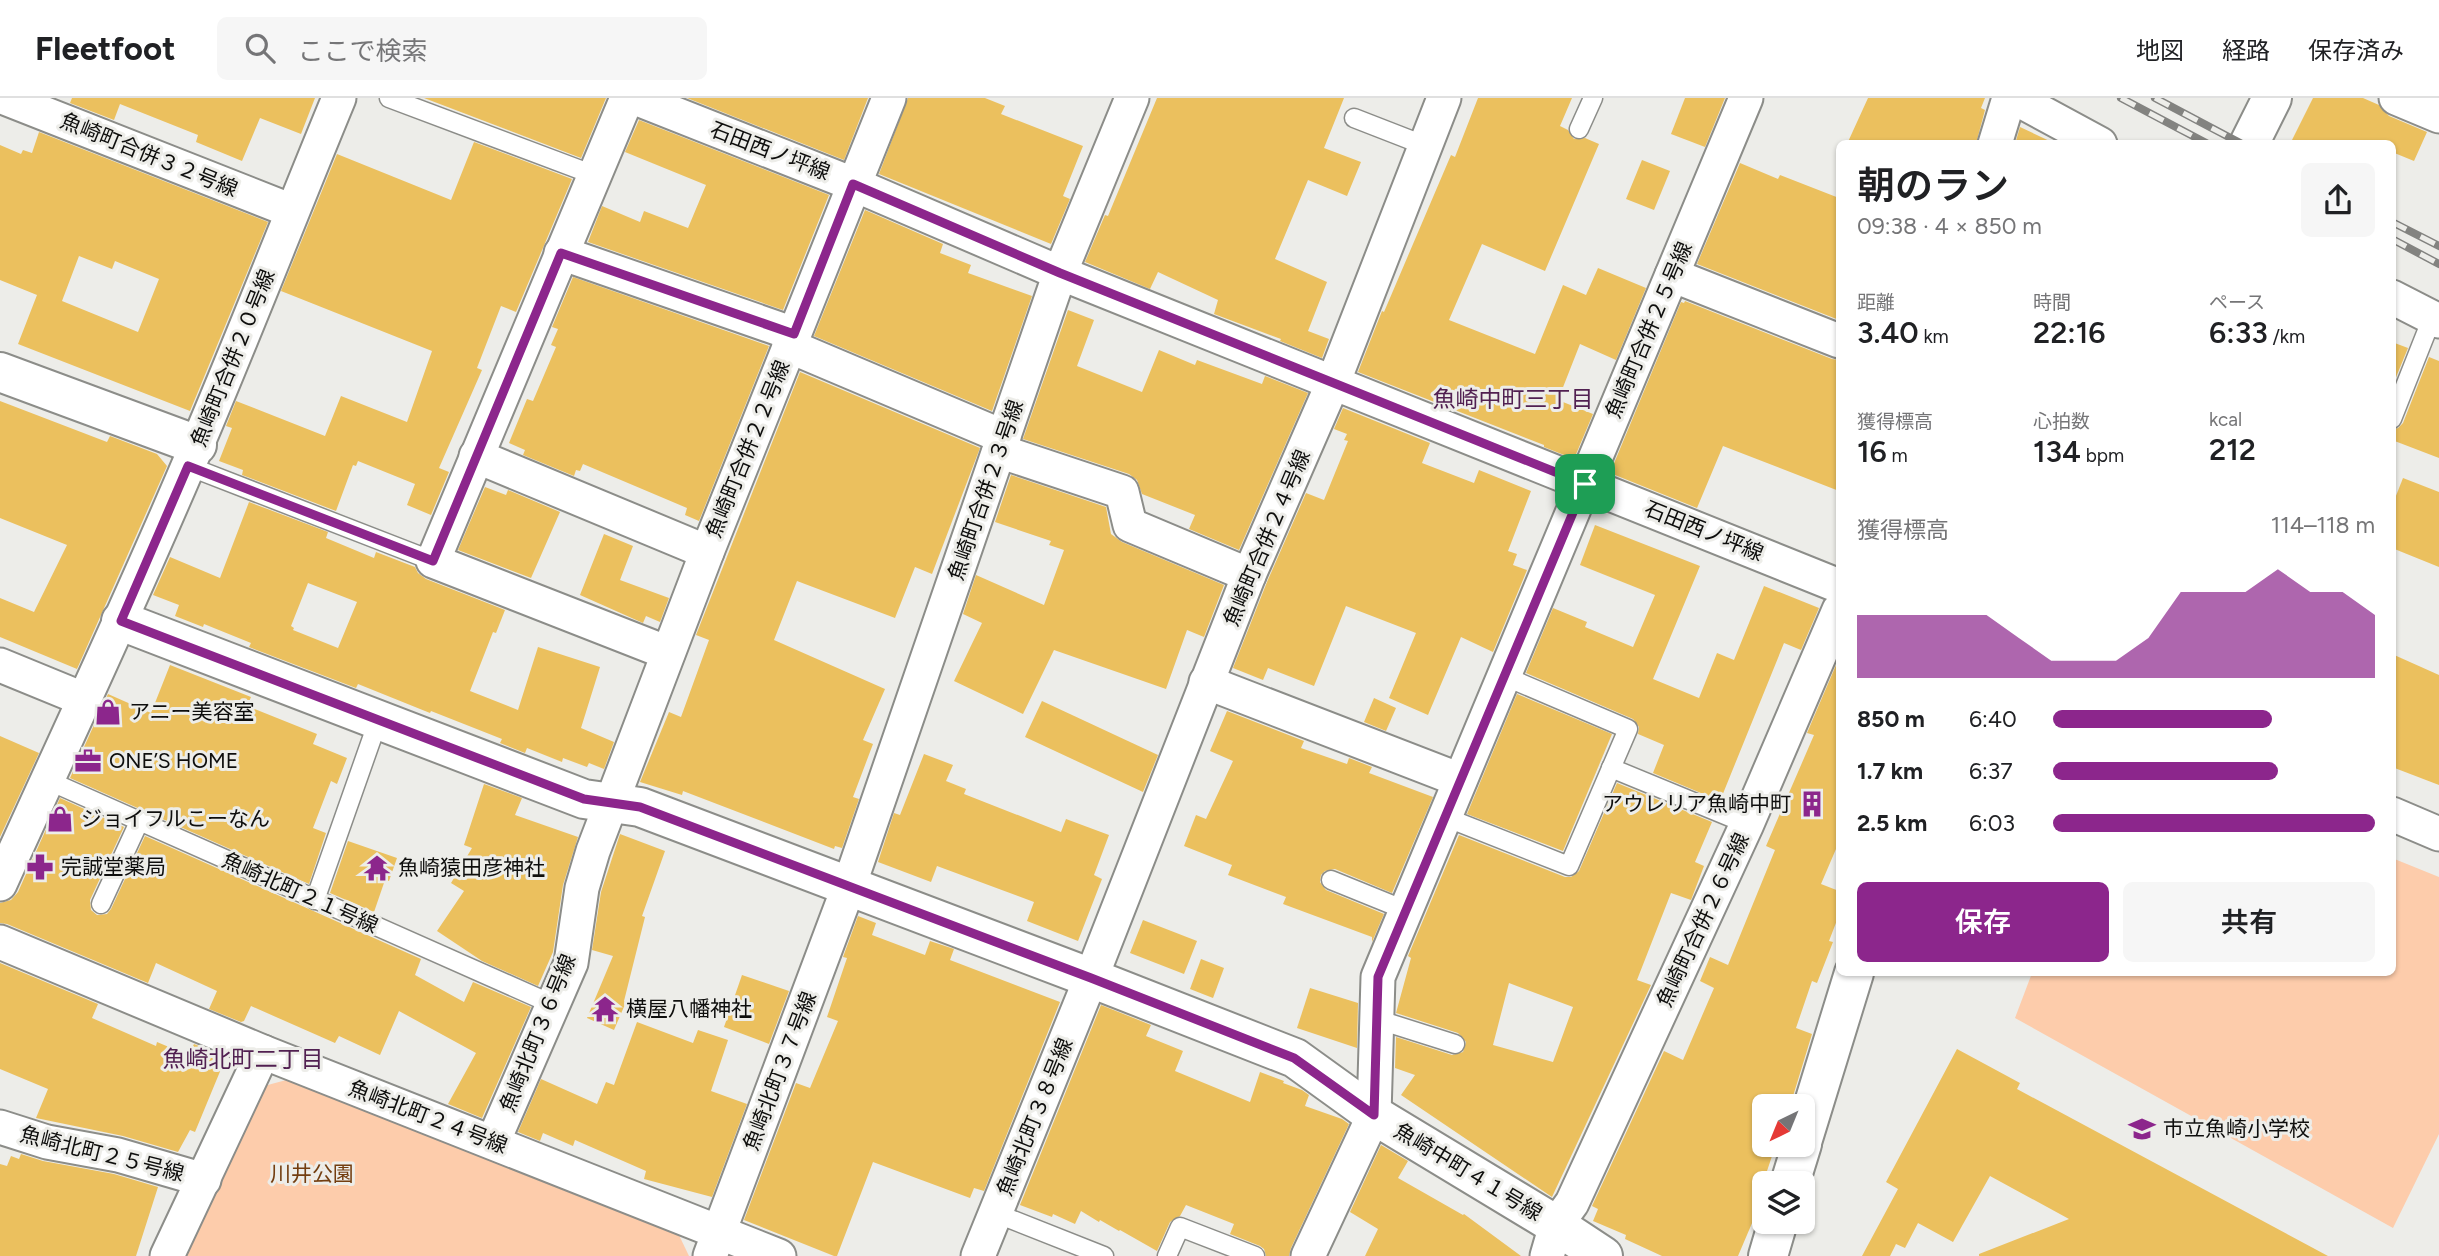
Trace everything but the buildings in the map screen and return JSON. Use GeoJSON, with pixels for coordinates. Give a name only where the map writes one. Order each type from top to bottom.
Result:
{"type":"FeatureCollection","features":[{"type":"Feature","properties":{"kind":"street","name":"魚崎町合併３２号線"},"geometry":{"type":"LineString","coordinates":[[5,98],[292,211]]}},
{"type":"Feature","properties":{"kind":"street","name":"魚崎町合併２０号線"},"geometry":{"type":"LineString","coordinates":[[0,884],[121,621],[193,456],[339,98]]}},
{"type":"Feature","properties":{"kind":"street"},"geometry":{"type":"LineString","coordinates":[[627,98],[433,561],[668,653]]}},
{"type":"Feature","properties":{"kind":"street","name":"石田西ノ坪線"},"geometry":{"type":"LineString","coordinates":[[635,98],[853,184],[1060,273],[1836,585]]}},
{"type":"Feature","properties":{"kind":"street","name":"魚崎町合併２２号線"},"geometry":{"type":"LineString","coordinates":[[612,801],[707,552],[889,98]]}},
{"type":"Feature","properties":{"kind":"street","name":"魚崎町合併２３号線"},"geometry":{"type":"LineString","coordinates":[[849,886],[1060,273],[1132,98]]}},
{"type":"Feature","properties":{"kind":"street","name":"魚崎町合併２４号線"},"geometry":{"type":"LineString","coordinates":[[1091,978],[1206,682],[1249,575],[1333,383],[1444,98]]}},
{"type":"Feature","properties":{"kind":"street","name":"魚崎町合併２５号線"},"geometry":{"type":"LineString","coordinates":[[1374,1115],[1378,977],[1746,98]]}},
{"type":"Feature","properties":{"kind":"street"},"geometry":{"type":"LineString","coordinates":[[1996,140],[2012,98],[2092,140]]}},
{"type":"Feature","properties":{"kind":"street"},"geometry":{"type":"LineString","coordinates":[[2251,140],[2272,98]]}},
{"type":"Feature","properties":{"kind":"street"},"geometry":{"type":"LineString","coordinates":[[2396,98],[2439,116]]}},
{"type":"Feature","properties":{"kind":"street"},"geometry":{"type":"LineString","coordinates":[[561,253],[791,340],[1001,444],[1122,492],[1130,525],[1249,575]]}},
{"type":"Feature","properties":{"kind":"street"},"geometry":{"type":"LineString","coordinates":[[1672,275],[1836,340]]}},
{"type":"Feature","properties":{"kind":"street"},"geometry":{"type":"LineString","coordinates":[[2396,299],[2436,319]]}},
{"type":"Feature","properties":{"kind":"street"},"geometry":{"type":"LineString","coordinates":[[0,372],[193,456]]}},
{"type":"Feature","properties":{"kind":"street"},"geometry":{"type":"LineString","coordinates":[[476,456],[707,552]]}},
{"type":"Feature","properties":{"kind":"street","name":"魚崎町合併２６号線"},"geometry":{"type":"LineString","coordinates":[[1551,1240],[1572,1203],[1747,824],[1836,617]]}},
{"type":"Feature","properties":{"kind":"street","name":"魚崎中町４１号線"},"geometry":{"type":"LineString","coordinates":[[121,621],[584,799],[640,807],[1294,1058],[1551,1240],[1602,1256]]}},
{"type":"Feature","properties":{"kind":"street"},"geometry":{"type":"LineString","coordinates":[[0,665],[83,699]]}},
{"type":"Feature","properties":{"kind":"street"},"geometry":{"type":"LineString","coordinates":[[1206,682],[1460,780]]}},
{"type":"Feature","properties":{"kind":"street","name":"魚崎北町３６号線"},"geometry":{"type":"LineString","coordinates":[[493,1142],[571,963],[582,888],[612,801]]}},
{"type":"Feature","properties":{"kind":"street"},"geometry":{"type":"LineString","coordinates":[[2396,816],[2439,834]]}},
{"type":"Feature","properties":{"kind":"street","name":"魚崎北町３７号線"},"geometry":{"type":"LineString","coordinates":[[715,1245],[849,886]]}},
{"type":"Feature","properties":{"kind":"street","name":"魚崎北町２４号線"},"geometry":{"type":"LineString","coordinates":[[0,942],[263,1052],[493,1142],[715,1245],[779,1256]]}},
{"type":"Feature","properties":{"kind":"street"},"geometry":{"type":"LineString","coordinates":[[1815,1100],[1853,976]]}},
{"type":"Feature","properties":{"kind":"street","name":"魚崎北町３８号線"},"geometry":{"type":"LineString","coordinates":[[978,1256],[1091,978]]}},
{"type":"Feature","properties":{"kind":"street"},"geometry":{"type":"LineString","coordinates":[[167,1256],[263,1052]]}},
{"type":"Feature","properties":{"kind":"street"},"geometry":{"type":"LineString","coordinates":[[1308,1256],[1374,1115]]}},
{"type":"Feature","properties":{"kind":"street","name":"魚崎北町２５号線"},"geometry":{"type":"LineString","coordinates":[[0,1127],[47,1142],[118,1155],[204,1180]]}},
{"type":"Feature","properties":{"kind":"street"},"geometry":{"type":"LineString","coordinates":[[1768,1256],[1775,1234]]}},
{"type":"Feature","properties":{"kind":"lane"},"geometry":{"type":"LineString","coordinates":[[389,98],[594,175]]}},
{"type":"Feature","properties":{"kind":"lane"},"geometry":{"type":"LineString","coordinates":[[1579,130],[1593,98]]}},
{"type":"Feature","properties":{"kind":"lane"},"geometry":{"type":"LineString","coordinates":[[1354,118],[1426,146]]}},
{"type":"Feature","properties":{"kind":"lane"},"geometry":{"type":"LineString","coordinates":[[2396,410],[2436,319]]}},
{"type":"Feature","properties":{"kind":"lane"},"geometry":{"type":"LineString","coordinates":[[193,456],[433,561]]}},
{"type":"Feature","properties":{"kind":"lane"},"geometry":{"type":"LineString","coordinates":[[1445,817],[1569,866],[1628,729],[1504,676]]}},
{"type":"Feature","properties":{"kind":"lane"},"geometry":{"type":"LineString","coordinates":[[315,900],[378,721]]}},
{"type":"Feature","properties":{"kind":"lane"},"geometry":{"type":"LineString","coordinates":[[1611,768],[1747,824]]}},
{"type":"Feature","properties":{"kind":"lane","name":"魚崎北町２１号線"},"geometry":{"type":"LineString","coordinates":[[47,780],[554,1005]]}},
{"type":"Feature","properties":{"kind":"lane"},"geometry":{"type":"LineString","coordinates":[[101,904],[139,822]]}},
{"type":"Feature","properties":{"kind":"lane"},"geometry":{"type":"LineString","coordinates":[[1331,880],[1405,910]]}},
{"type":"Feature","properties":{"kind":"lane"},"geometry":{"type":"LineString","coordinates":[[1376,1018],[1455,1044]]}},
{"type":"Feature","properties":{"kind":"lane"},"geometry":{"type":"LineString","coordinates":[[995,1213],[1104,1256]]}},
{"type":"Feature","properties":{"kind":"lane"},"geometry":{"type":"LineString","coordinates":[[1167,1256],[1180,1227],[1255,1256]]}},
{"type":"Feature","properties":{"kind":"green space"},"geometry":{"type":"Polygon","coordinates":[[[2396,860],[2439,877],[2439,1134],[2393,1228],[2015,1018],[2031,976],[2396,976],[2396,860]]]}},
{"type":"Feature","properties":{"kind":"green space","name":"川井公園"},"geometry":{"type":"Polygon","coordinates":[[[290,1079],[677,1231],[689,1256],[182,1256],[264,1086],[290,1079]]]}},
{"type":"Feature","properties":{"kind":"railway"},"geometry":{"type":"LineString","coordinates":[[2121,98],[2200,140]]}},
{"type":"Feature","properties":{"kind":"railway"},"geometry":{"type":"LineString","coordinates":[[2155,98],[2234,140]]}},
{"type":"Feature","properties":{"kind":"railway"},"geometry":{"type":"LineString","coordinates":[[2396,224],[2439,246]]}},
{"type":"Feature","properties":{"kind":"railway"},"geometry":{"type":"LineString","coordinates":[[2396,241],[2439,264]]}},
{"type":"Feature","properties":{"kind":"place","name":"アニー美容室"},"geometry":{"type":"Point","coordinates":[108,712]}},
{"type":"Feature","properties":{"kind":"place","name":"ONE’S HOME"},"geometry":{"type":"Point","coordinates":[88,761]}},
{"type":"Feature","properties":{"kind":"place","name":"アウレリア魚崎中町"},"geometry":{"type":"Point","coordinates":[1812,804]}},
{"type":"Feature","properties":{"kind":"place","name":"ジョイフルこーなん"},"geometry":{"type":"Point","coordinates":[60,819]}},
{"type":"Feature","properties":{"kind":"place","name":"完誠堂薬局"},"geometry":{"type":"Point","coordinates":[40,867]}},
{"type":"Feature","properties":{"kind":"place","name":"魚崎猿田彦神社"},"geometry":{"type":"Point","coordinates":[377,868]}},
{"type":"Feature","properties":{"kind":"place","name":"横屋八幡神社"},"geometry":{"type":"Point","coordinates":[605,1009]}},
{"type":"Feature","properties":{"kind":"place","name":"市立魚崎小学校"},"geometry":{"type":"Point","coordinates":[2142,1129]}},
{"type":"Feature","properties":{"kind":"district","name":"魚崎中町三丁目"},"geometry":{"type":"Point","coordinates":[1513,399]}},
{"type":"Feature","properties":{"kind":"district","name":"魚崎北町二丁目"},"geometry":{"type":"Point","coordinates":[243,1059]}},
{"type":"Feature","properties":{"kind":"route"},"geometry":{"type":"LineString","coordinates":[[853,184],[1060,273],[1585,484],[1378,977],[1374,1115],[1294,1058],[640,807],[584,799],[121,621],[188,466],[433,561],[561,253],[794,334],[853,184]]}}]}
